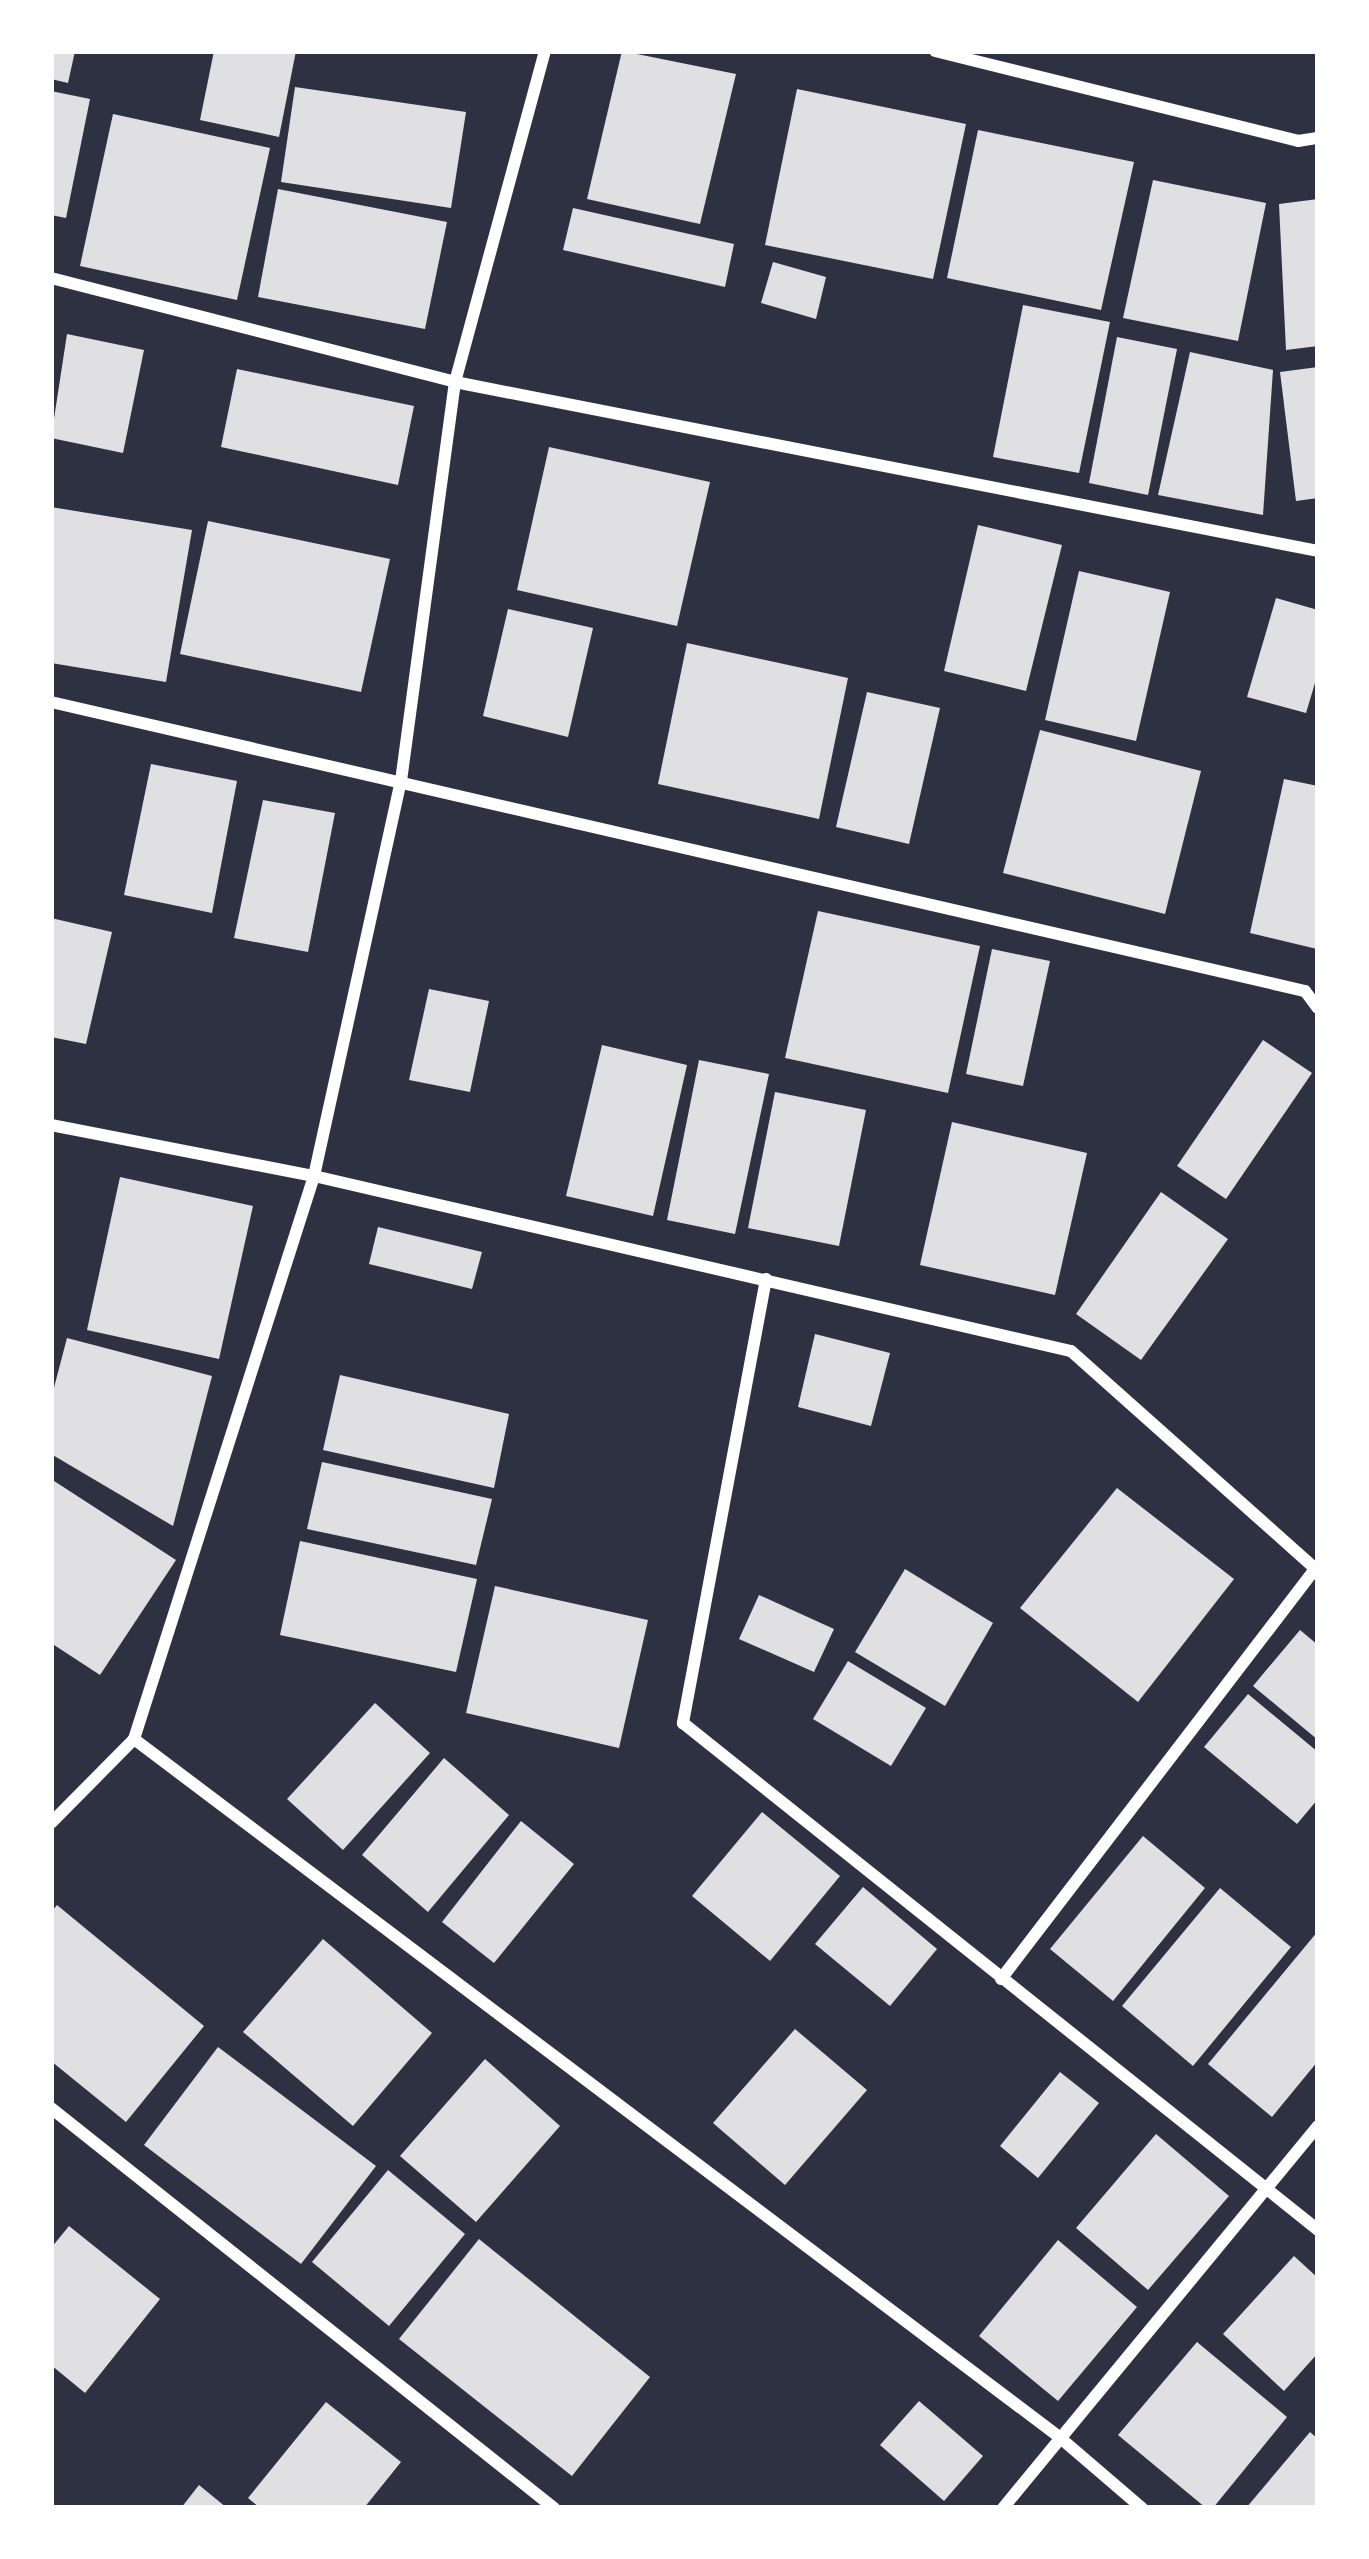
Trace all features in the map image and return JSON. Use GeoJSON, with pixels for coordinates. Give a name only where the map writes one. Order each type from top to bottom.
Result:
{"type":"FeatureCollection","features":[{"type":"Feature","properties":{"kind":"street"},"geometry":{"type":"LineString","coordinates":[[51,1822],[134,1739],[314,1176],[401,781],[455,382],[544,51]]}},
{"type":"Feature","properties":{"kind":"street"},"geometry":{"type":"LineString","coordinates":[[935,51],[1298,141],[1318,138]]}},
{"type":"Feature","properties":{"kind":"street"},"geometry":{"type":"LineString","coordinates":[[51,278],[455,382],[1318,551]]}},
{"type":"Feature","properties":{"kind":"street"},"geometry":{"type":"LineString","coordinates":[[51,702],[1305,991],[1318,1008]]}},
{"type":"Feature","properties":{"kind":"street"},"geometry":{"type":"LineString","coordinates":[[51,1125],[314,1176],[1071,1351],[1317,1570],[1001,1978]]}},
{"type":"Feature","properties":{"kind":"street"},"geometry":{"type":"LineString","coordinates":[[766,1279],[683,1723],[1318,2230]]}},
{"type":"Feature","properties":{"kind":"street"},"geometry":{"type":"LineString","coordinates":[[134,1739],[1058,2436],[1142,2508]]}},
{"type":"Feature","properties":{"kind":"street"},"geometry":{"type":"LineString","coordinates":[[51,2108],[554,2508]]}},
{"type":"Feature","properties":{"kind":"street"},"geometry":{"type":"LineString","coordinates":[[1003,2508],[1318,2126]]}},
{"type":"Feature","properties":{"kind":"building"},"geometry":{"type":"Polygon","coordinates":[[[51,51],[75,51],[68,83],[51,79],[51,51]]]}},
{"type":"Feature","properties":{"kind":"building"},"geometry":{"type":"Polygon","coordinates":[[[214,51],[296,51],[279,137],[200,120],[214,51]]]}},
{"type":"Feature","properties":{"kind":"building"},"geometry":{"type":"Polygon","coordinates":[[[622,51],[736,74],[700,224],[587,199],[622,51]]]}},
{"type":"Feature","properties":{"kind":"building"},"geometry":{"type":"Polygon","coordinates":[[[295,87],[466,112],[451,208],[281,182],[295,87]]]}},
{"type":"Feature","properties":{"kind":"building"},"geometry":{"type":"Polygon","coordinates":[[[797,89],[966,124],[933,279],[765,245],[797,89]]]}},
{"type":"Feature","properties":{"kind":"building"},"geometry":{"type":"Polygon","coordinates":[[[51,91],[90,99],[66,218],[51,215],[51,91]]]}},
{"type":"Feature","properties":{"kind":"building"},"geometry":{"type":"Polygon","coordinates":[[[113,114],[270,148],[237,300],[80,266],[113,114]]]}},
{"type":"Feature","properties":{"kind":"building"},"geometry":{"type":"Polygon","coordinates":[[[978,130],[1134,162],[1101,310],[947,278],[978,130]]]}},
{"type":"Feature","properties":{"kind":"building"},"geometry":{"type":"Polygon","coordinates":[[[1153,180],[1266,203],[1238,341],[1123,318],[1153,180]]]}},
{"type":"Feature","properties":{"kind":"building"},"geometry":{"type":"Polygon","coordinates":[[[278,189],[447,222],[425,329],[258,297],[278,189]]]}},
{"type":"Feature","properties":{"kind":"building"},"geometry":{"type":"Polygon","coordinates":[[[1318,199],[1318,346],[1286,350],[1279,204],[1318,199]]]}},
{"type":"Feature","properties":{"kind":"building"},"geometry":{"type":"Polygon","coordinates":[[[573,208],[734,244],[725,287],[563,250],[573,208]]]}},
{"type":"Feature","properties":{"kind":"building"},"geometry":{"type":"Polygon","coordinates":[[[773,262],[826,277],[816,319],[761,303],[773,262]]]}},
{"type":"Feature","properties":{"kind":"building"},"geometry":{"type":"Polygon","coordinates":[[[1023,305],[1110,322],[1079,473],[993,457],[1023,305]]]}},
{"type":"Feature","properties":{"kind":"building"},"geometry":{"type":"Polygon","coordinates":[[[67,334],[144,350],[123,453],[51,438],[67,334]]]}},
{"type":"Feature","properties":{"kind":"building"},"geometry":{"type":"Polygon","coordinates":[[[1117,337],[1177,349],[1148,495],[1089,483],[1117,337]]]}},
{"type":"Feature","properties":{"kind":"building"},"geometry":{"type":"Polygon","coordinates":[[[1190,352],[1273,370],[1263,515],[1158,495],[1190,352]]]}},
{"type":"Feature","properties":{"kind":"building"},"geometry":{"type":"Polygon","coordinates":[[[1318,367],[1318,498],[1296,501],[1280,372],[1318,367]]]}},
{"type":"Feature","properties":{"kind":"building"},"geometry":{"type":"Polygon","coordinates":[[[237,369],[414,406],[398,485],[221,447],[237,369]]]}},
{"type":"Feature","properties":{"kind":"building"},"geometry":{"type":"Polygon","coordinates":[[[549,447],[710,482],[677,626],[517,590],[549,447]]]}},
{"type":"Feature","properties":{"kind":"building"},"geometry":{"type":"Polygon","coordinates":[[[51,507],[192,530],[166,682],[51,663],[51,507]]]}},
{"type":"Feature","properties":{"kind":"building"},"geometry":{"type":"Polygon","coordinates":[[[208,521],[390,559],[361,692],[180,654],[208,521]]]}},
{"type":"Feature","properties":{"kind":"building"},"geometry":{"type":"Polygon","coordinates":[[[978,525],[1062,545],[1026,691],[944,671],[978,525]]]}},
{"type":"Feature","properties":{"kind":"building"},"geometry":{"type":"Polygon","coordinates":[[[1079,571],[1170,592],[1136,741],[1045,720],[1079,571]]]}},
{"type":"Feature","properties":{"kind":"building"},"geometry":{"type":"Polygon","coordinates":[[[1276,598],[1318,610],[1318,673],[1306,713],[1247,697],[1276,598]]]}},
{"type":"Feature","properties":{"kind":"building"},"geometry":{"type":"Polygon","coordinates":[[[508,609],[593,628],[568,737],[483,716],[508,609]]]}},
{"type":"Feature","properties":{"kind":"building"},"geometry":{"type":"Polygon","coordinates":[[[687,643],[848,678],[819,819],[658,784],[687,643]]]}},
{"type":"Feature","properties":{"kind":"building"},"geometry":{"type":"Polygon","coordinates":[[[867,692],[940,708],[909,844],[836,827],[867,692]]]}},
{"type":"Feature","properties":{"kind":"building"},"geometry":{"type":"Polygon","coordinates":[[[1040,730],[1201,771],[1165,914],[1003,873],[1040,730]]]}},
{"type":"Feature","properties":{"kind":"building"},"geometry":{"type":"Polygon","coordinates":[[[151,764],[237,781],[212,913],[124,895],[151,764]]]}},
{"type":"Feature","properties":{"kind":"building"},"geometry":{"type":"Polygon","coordinates":[[[1284,779],[1318,786],[1317,949],[1250,933],[1284,779]]]}},
{"type":"Feature","properties":{"kind":"building"},"geometry":{"type":"Polygon","coordinates":[[[263,800],[335,813],[308,952],[234,938],[263,800]]]}},
{"type":"Feature","properties":{"kind":"building"},"geometry":{"type":"Polygon","coordinates":[[[818,911],[980,946],[948,1093],[785,1058],[818,911]]]}},
{"type":"Feature","properties":{"kind":"building"},"geometry":{"type":"Polygon","coordinates":[[[51,918],[112,932],[86,1044],[51,1037],[51,918]]]}},
{"type":"Feature","properties":{"kind":"building"},"geometry":{"type":"Polygon","coordinates":[[[992,949],[1050,961],[1023,1086],[966,1074],[992,949]]]}},
{"type":"Feature","properties":{"kind":"building"},"geometry":{"type":"Polygon","coordinates":[[[429,989],[489,1001],[470,1092],[409,1080],[429,989]]]}},
{"type":"Feature","properties":{"kind":"building"},"geometry":{"type":"Polygon","coordinates":[[[1263,1040],[1312,1073],[1226,1199],[1177,1166],[1263,1040]]]}},
{"type":"Feature","properties":{"kind":"building"},"geometry":{"type":"Polygon","coordinates":[[[602,1045],[687,1065],[653,1216],[566,1196],[602,1045]]]}},
{"type":"Feature","properties":{"kind":"building"},"geometry":{"type":"Polygon","coordinates":[[[699,1060],[769,1074],[735,1234],[667,1220],[699,1060]]]}},
{"type":"Feature","properties":{"kind":"building"},"geometry":{"type":"Polygon","coordinates":[[[775,1092],[866,1110],[839,1246],[748,1228],[775,1092]]]}},
{"type":"Feature","properties":{"kind":"building"},"geometry":{"type":"Polygon","coordinates":[[[952,1122],[1087,1153],[1055,1295],[920,1265],[952,1122]]]}},
{"type":"Feature","properties":{"kind":"building"},"geometry":{"type":"Polygon","coordinates":[[[120,1177],[253,1206],[219,1359],[87,1330],[120,1177]]]}},
{"type":"Feature","properties":{"kind":"building"},"geometry":{"type":"Polygon","coordinates":[[[1161,1192],[1228,1239],[1141,1360],[1076,1314],[1161,1192]]]}},
{"type":"Feature","properties":{"kind":"building"},"geometry":{"type":"Polygon","coordinates":[[[378,1227],[482,1252],[472,1289],[369,1264],[378,1227]]]}},
{"type":"Feature","properties":{"kind":"building"},"geometry":{"type":"Polygon","coordinates":[[[815,1334],[890,1353],[871,1426],[798,1407],[815,1334]]]}},
{"type":"Feature","properties":{"kind":"building"},"geometry":{"type":"Polygon","coordinates":[[[67,1338],[212,1376],[173,1526],[51,1454],[51,1399],[67,1338]]]}},
{"type":"Feature","properties":{"kind":"building"},"geometry":{"type":"Polygon","coordinates":[[[340,1375],[509,1414],[494,1488],[323,1450],[340,1375]]]}},
{"type":"Feature","properties":{"kind":"building"},"geometry":{"type":"Polygon","coordinates":[[[322,1462],[492,1499],[476,1565],[307,1529],[322,1462]]]}},
{"type":"Feature","properties":{"kind":"building"},"geometry":{"type":"Polygon","coordinates":[[[51,1479],[176,1560],[100,1675],[51,1643],[51,1479]]]}},
{"type":"Feature","properties":{"kind":"building"},"geometry":{"type":"Polygon","coordinates":[[[1117,1488],[1234,1579],[1138,1702],[1020,1608],[1117,1488]]]}},
{"type":"Feature","properties":{"kind":"building"},"geometry":{"type":"Polygon","coordinates":[[[300,1541],[477,1579],[456,1672],[280,1635],[300,1541]]]}},
{"type":"Feature","properties":{"kind":"building"},"geometry":{"type":"Polygon","coordinates":[[[905,1569],[993,1623],[945,1706],[855,1652],[905,1569]]]}},
{"type":"Feature","properties":{"kind":"building"},"geometry":{"type":"Polygon","coordinates":[[[495,1586],[648,1620],[619,1748],[466,1713],[495,1586]]]}},
{"type":"Feature","properties":{"kind":"building"},"geometry":{"type":"Polygon","coordinates":[[[759,1595],[834,1629],[814,1672],[739,1639],[759,1595]]]}},
{"type":"Feature","properties":{"kind":"building"},"geometry":{"type":"Polygon","coordinates":[[[1300,1630],[1318,1645],[1318,1740],[1253,1686],[1300,1630]]]}},
{"type":"Feature","properties":{"kind":"building"},"geometry":{"type":"Polygon","coordinates":[[[848,1661],[926,1708],[891,1766],[813,1719],[848,1661]]]}},
{"type":"Feature","properties":{"kind":"building"},"geometry":{"type":"Polygon","coordinates":[[[1248,1694],[1318,1752],[1318,1799],[1297,1824],[1204,1747],[1248,1694]]]}},
{"type":"Feature","properties":{"kind":"building"},"geometry":{"type":"Polygon","coordinates":[[[375,1703],[430,1753],[343,1850],[287,1799],[375,1703]]]}},
{"type":"Feature","properties":{"kind":"building"},"geometry":{"type":"Polygon","coordinates":[[[444,1758],[509,1815],[428,1912],[362,1855],[444,1758]]]}},
{"type":"Feature","properties":{"kind":"building"},"geometry":{"type":"Polygon","coordinates":[[[762,1812],[840,1876],[770,1961],[692,1896],[762,1812]]]}},
{"type":"Feature","properties":{"kind":"building"},"geometry":{"type":"Polygon","coordinates":[[[521,1821],[574,1864],[494,1963],[442,1922],[521,1821]]]}},
{"type":"Feature","properties":{"kind":"building"},"geometry":{"type":"Polygon","coordinates":[[[1143,1836],[1205,1888],[1113,2001],[1050,1949],[1143,1836]]]}},
{"type":"Feature","properties":{"kind":"building"},"geometry":{"type":"Polygon","coordinates":[[[863,1887],[937,1949],[890,2006],[815,1944],[863,1887]]]}},
{"type":"Feature","properties":{"kind":"building"},"geometry":{"type":"Polygon","coordinates":[[[1220,1888],[1291,1947],[1193,2066],[1122,2006],[1220,1888]]]}},
{"type":"Feature","properties":{"kind":"building"},"geometry":{"type":"Polygon","coordinates":[[[57,1905],[204,2026],[126,2122],[51,2061],[51,1912],[57,1905]]]}},
{"type":"Feature","properties":{"kind":"building"},"geometry":{"type":"Polygon","coordinates":[[[1318,1931],[1318,2061],[1272,2117],[1208,2064],[1318,1931]]]}},
{"type":"Feature","properties":{"kind":"building"},"geometry":{"type":"Polygon","coordinates":[[[323,1939],[432,2033],[353,2126],[243,2032],[323,1939]]]}},
{"type":"Feature","properties":{"kind":"building"},"geometry":{"type":"Polygon","coordinates":[[[795,2029],[867,2090],[785,2185],[713,2123],[795,2029]]]}},
{"type":"Feature","properties":{"kind":"building"},"geometry":{"type":"Polygon","coordinates":[[[218,2047],[376,2166],[301,2264],[144,2145],[218,2047]]]}},
{"type":"Feature","properties":{"kind":"building"},"geometry":{"type":"Polygon","coordinates":[[[485,2059],[560,2126],[476,2222],[400,2156],[485,2059]]]}},
{"type":"Feature","properties":{"kind":"building"},"geometry":{"type":"Polygon","coordinates":[[[1060,2072],[1099,2103],[1038,2178],[1000,2146],[1060,2072]]]}},
{"type":"Feature","properties":{"kind":"building"},"geometry":{"type":"Polygon","coordinates":[[[1156,2134],[1229,2196],[1148,2290],[1076,2228],[1156,2134]]]}},
{"type":"Feature","properties":{"kind":"building"},"geometry":{"type":"Polygon","coordinates":[[[388,2170],[465,2234],[389,2326],[312,2262],[388,2170]]]}},
{"type":"Feature","properties":{"kind":"building"},"geometry":{"type":"Polygon","coordinates":[[[69,2226],[160,2299],[85,2393],[51,2365],[51,2248],[69,2226]]]}},
{"type":"Feature","properties":{"kind":"building"},"geometry":{"type":"Polygon","coordinates":[[[479,2239],[650,2377],[572,2476],[399,2339],[479,2239]]]}},
{"type":"Feature","properties":{"kind":"building"},"geometry":{"type":"Polygon","coordinates":[[[1058,2240],[1137,2307],[1058,2401],[979,2336],[1058,2240]]]}},
{"type":"Feature","properties":{"kind":"building"},"geometry":{"type":"Polygon","coordinates":[[[1294,2256],[1318,2278],[1318,2353],[1284,2391],[1223,2334],[1294,2256]]]}},
{"type":"Feature","properties":{"kind":"building"},"geometry":{"type":"Polygon","coordinates":[[[1197,2342],[1287,2417],[1213,2508],[1206,2508],[1118,2435],[1197,2342]]]}},
{"type":"Feature","properties":{"kind":"building"},"geometry":{"type":"Polygon","coordinates":[[[919,2401],[983,2456],[944,2501],[880,2445],[919,2401]]]}},
{"type":"Feature","properties":{"kind":"building"},"geometry":{"type":"Polygon","coordinates":[[[326,2402],[401,2462],[364,2508],[260,2508],[248,2498],[326,2402]]]}},
{"type":"Feature","properties":{"kind":"building"},"geometry":{"type":"Polygon","coordinates":[[[1310,2432],[1318,2439],[1318,2508],[1246,2508],[1310,2432]]]}},
{"type":"Feature","properties":{"kind":"building"},"geometry":{"type":"Polygon","coordinates":[[[199,2485],[227,2508],[181,2508],[199,2485]]]}}]}
